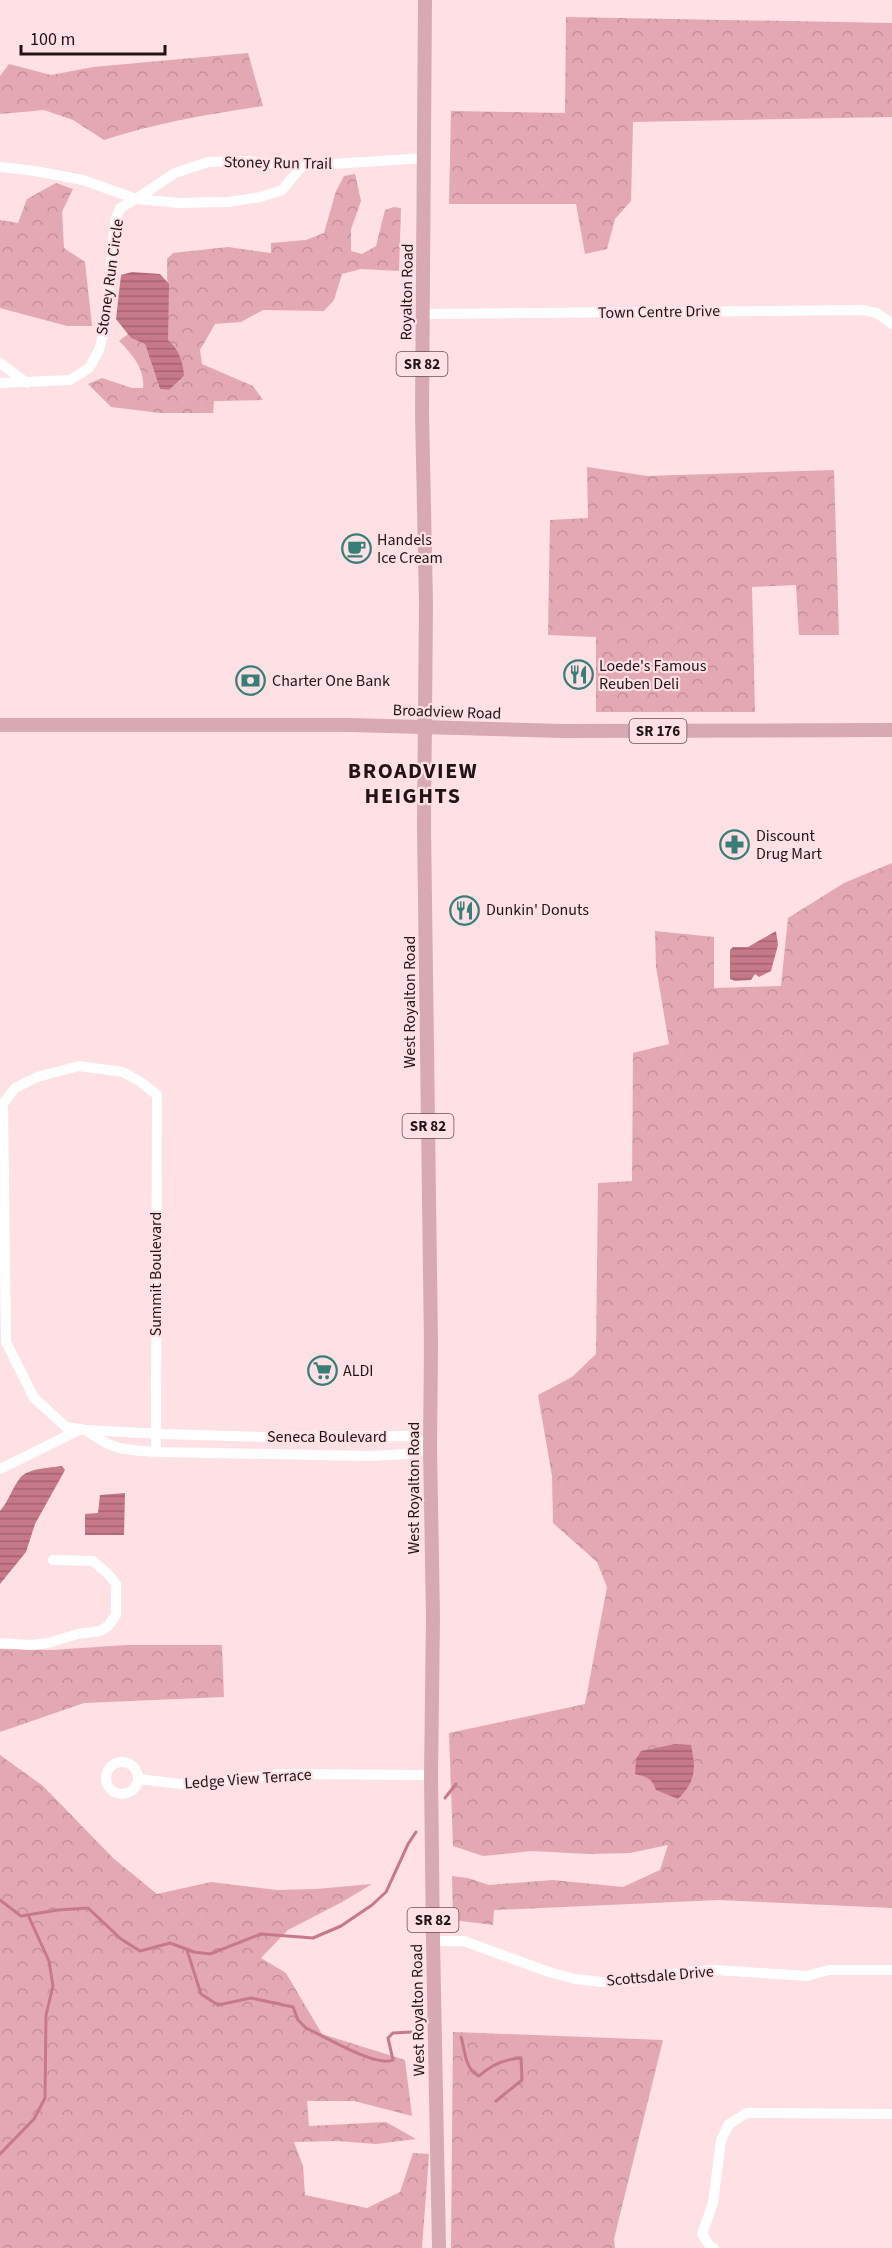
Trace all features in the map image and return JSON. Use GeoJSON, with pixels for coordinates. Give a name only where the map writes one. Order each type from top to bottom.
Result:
{"type":"FeatureCollection","features":[{"type":"Feature","properties":{"kind":"main road","name":"Royalton Road"},"geometry":{"type":"LineString","coordinates":[[424,728],[425,0]]}},
{"type":"Feature","properties":{"kind":"main road","name":"Broadview Road"},"geometry":{"type":"LineString","coordinates":[[0,725],[351,725],[550,731],[892,730]]}},
{"type":"Feature","properties":{"kind":"main road","name":"West Royalton Road"},"geometry":{"type":"LineString","coordinates":[[424,728],[433,1617],[431,1775],[439,2248]]}},
{"type":"Feature","properties":{"kind":"street","name":"Stoney Run Trail"},"geometry":{"type":"LineString","coordinates":[[136,199],[176,173],[208,162],[245,161],[302,166],[425,158]]}},
{"type":"Feature","properties":{"kind":"street"},"geometry":{"type":"LineString","coordinates":[[0,167],[83,180],[136,199],[189,203],[228,202],[261,197],[282,190],[302,166]]}},
{"type":"Feature","properties":{"kind":"street","name":"Stoney Run Circle"},"geometry":{"type":"LineString","coordinates":[[0,383],[70,380],[89,368],[99,350],[104,332],[115,222],[120,208],[136,199]]}},
{"type":"Feature","properties":{"kind":"street","name":"Town Centre Drive"},"geometry":{"type":"LineString","coordinates":[[423,314],[862,310],[876,313],[892,324]]}},
{"type":"Feature","properties":{"kind":"street"},"geometry":{"type":"LineString","coordinates":[[0,363],[27,383]]}},
{"type":"Feature","properties":{"kind":"street","name":"Seneca Boulevard"},"geometry":{"type":"LineString","coordinates":[[157,1095],[141,1082],[123,1072],[78,1066],[37,1077],[15,1088],[3,1104],[5,1351],[34,1398],[66,1426],[83,1429],[156,1434],[272,1437],[414,1437],[430,1448]]}},
{"type":"Feature","properties":{"kind":"street","name":"Summit Boulevard"},"geometry":{"type":"LineString","coordinates":[[156,1452],[157,1095]]}},
{"type":"Feature","properties":{"kind":"street"},"geometry":{"type":"LineString","coordinates":[[0,1469],[83,1429]]}},
{"type":"Feature","properties":{"kind":"street","name":"Seneca Boulevard"},"geometry":{"type":"LineString","coordinates":[[83,1429],[102,1443],[121,1450],[156,1452],[370,1456],[407,1454],[430,1448]]}},
{"type":"Feature","properties":{"kind":"street"},"geometry":{"type":"LineString","coordinates":[[0,1643],[39,1644],[100,1631],[108,1626],[116,1615],[116,1584],[108,1574],[93,1561],[53,1560]]}},
{"type":"Feature","properties":{"kind":"street","name":"Ledge View Terrace"},"geometry":{"type":"LineString","coordinates":[[138,1779],[190,1785],[286,1773],[431,1775]]}},
{"type":"Feature","properties":{"kind":"street","name":"Scottsdale Drive"},"geometry":{"type":"LineString","coordinates":[[433,1941],[464,1941],[546,1971],[603,1982],[632,1981],[685,1972],[716,1970],[807,1976],[829,1970],[874,1968],[892,1970]]}},
{"type":"Feature","properties":{"kind":"street"},"geometry":{"type":"LineString","coordinates":[[714,2248],[702,2234],[713,2204],[721,2140],[729,2124],[747,2113],[892,2114]]}},
{"type":"Feature","properties":{"kind":"green space"},"geometry":{"type":"Polygon","coordinates":[[[566,17],[892,23],[892,117],[633,122],[631,201],[615,219],[607,249],[585,254],[576,204],[449,204],[451,111],[565,113],[566,17]]]}},
{"type":"Feature","properties":{"kind":"green space"},"geometry":{"type":"Polygon","coordinates":[[[248,53],[263,106],[183,120],[104,140],[73,120],[44,110],[0,114],[0,76],[9,64],[51,75],[93,67],[248,53]]]}},
{"type":"Feature","properties":{"kind":"green space"},"geometry":{"type":"Polygon","coordinates":[[[355,174],[361,201],[351,229],[351,251],[362,254],[376,246],[385,210],[394,207],[401,208],[399,271],[361,269],[342,274],[334,300],[324,311],[263,310],[241,322],[215,324],[200,350],[202,364],[253,386],[263,400],[214,401],[213,413],[160,413],[111,407],[88,384],[102,378],[132,388],[143,388],[140,368],[119,341],[128,334],[131,338],[145,344],[160,389],[169,390],[184,376],[168,340],[167,259],[173,253],[228,247],[271,253],[271,243],[306,240],[324,233],[336,191],[344,176],[355,174]]]}},
{"type":"Feature","properties":{"kind":"green space"},"geometry":{"type":"Polygon","coordinates":[[[56,183],[73,189],[62,212],[64,248],[85,262],[92,326],[67,326],[0,308],[0,220],[18,223],[27,199],[56,183]]]}},
{"type":"Feature","properties":{"kind":"green space"},"geometry":{"type":"Polygon","coordinates":[[[587,467],[648,476],[834,470],[839,635],[799,635],[796,585],[752,587],[755,712],[596,712],[596,637],[548,635],[550,520],[588,518],[587,467]]]}},
{"type":"Feature","properties":{"kind":"green space"},"geometry":{"type":"Polygon","coordinates":[[[892,863],[892,1908],[719,1900],[494,1910],[493,1925],[453,1920],[452,1876],[468,1878],[489,1885],[553,1880],[623,1887],[660,1870],[668,1845],[630,1853],[588,1854],[532,1851],[483,1856],[453,1846],[449,1733],[585,1704],[607,1587],[597,1562],[553,1523],[552,1476],[538,1395],[572,1377],[596,1354],[598,1183],[632,1181],[633,1053],[669,1044],[656,967],[655,931],[714,937],[714,988],[781,986],[788,918],[844,883],[892,863]]]}},
{"type":"Feature","properties":{"kind":"green space"},"geometry":{"type":"Polygon","coordinates":[[[126,1645],[222,1645],[224,1697],[84,1703],[0,1732],[0,1649],[52,1650],[126,1645]]]}},
{"type":"Feature","properties":{"kind":"green space"},"geometry":{"type":"Polygon","coordinates":[[[0,1755],[43,1786],[113,1858],[157,1894],[211,1882],[277,1890],[372,1884],[288,1930],[261,1958],[286,1973],[322,2034],[405,2060],[412,2116],[354,2101],[307,2101],[309,2126],[386,2122],[416,2139],[376,2144],[337,2141],[294,2142],[303,2166],[305,2195],[367,2208],[400,2192],[413,2153],[429,2154],[422,2248],[0,2248],[0,1755]]]}},
{"type":"Feature","properties":{"kind":"green space"},"geometry":{"type":"Polygon","coordinates":[[[453,2032],[663,2040],[614,2239],[615,2248],[451,2248],[453,2032]]]}},
{"type":"Feature","properties":{"kind":"shaded area"},"geometry":{"type":"Polygon","coordinates":[[[132,272],[160,274],[169,284],[168,340],[180,356],[184,376],[169,390],[160,389],[145,344],[131,338],[116,319],[121,275],[132,272]]]}},
{"type":"Feature","properties":{"kind":"shaded area"},"geometry":{"type":"Polygon","coordinates":[[[776,931],[778,945],[771,971],[759,977],[755,974],[751,980],[730,979],[730,950],[733,947],[748,947],[776,931]]]}},
{"type":"Feature","properties":{"kind":"shaded area"},"geometry":{"type":"Polygon","coordinates":[[[62,1466],[65,1470],[35,1524],[26,1552],[0,1584],[0,1511],[17,1482],[28,1472],[62,1466]]]}},
{"type":"Feature","properties":{"kind":"shaded area"},"geometry":{"type":"Polygon","coordinates":[[[125,1493],[124,1535],[85,1535],[85,1514],[98,1513],[100,1495],[125,1493]]]}},
{"type":"Feature","properties":{"kind":"shaded area"},"geometry":{"type":"Polygon","coordinates":[[[675,1744],[691,1745],[694,1761],[691,1780],[678,1799],[656,1790],[648,1779],[635,1774],[636,1759],[641,1751],[675,1744]]]}},
{"type":"Feature","properties":{"kind":"waterway"},"geometry":{"type":"LineString","coordinates":[[445,1798],[456,1784]]}},
{"type":"Feature","properties":{"kind":"waterway"},"geometry":{"type":"LineString","coordinates":[[0,1900],[21,1916],[88,1908],[121,1939],[140,1951],[170,1943],[194,1952],[210,1954],[261,1934],[313,1938],[341,1926],[372,1905],[386,1892],[416,1832]]}},
{"type":"Feature","properties":{"kind":"waterway"},"geometry":{"type":"LineString","coordinates":[[0,2154],[34,2119],[45,2098],[46,2015],[53,1986],[49,1961],[28,1915]]}},
{"type":"Feature","properties":{"kind":"waterway"},"geometry":{"type":"LineString","coordinates":[[187,1950],[201,1994],[218,2005],[251,1998],[293,2007],[298,2020],[306,2028],[375,2060],[393,2060],[388,2038],[393,2033],[411,2032]]}},
{"type":"Feature","properties":{"kind":"waterway"},"geometry":{"type":"LineString","coordinates":[[461,2037],[468,2064],[479,2076],[498,2063],[521,2058],[522,2080],[496,2101]]}},
{"type":"Feature","properties":{"kind":"place","name":"Handels Ice Cream"},"geometry":{"type":"Point","coordinates":[356,549]}},
{"type":"Feature","properties":{"kind":"place","name":"Loede's Famous Reuben Deli"},"geometry":{"type":"Point","coordinates":[578,675]}},
{"type":"Feature","properties":{"kind":"place","name":"Charter One Bank"},"geometry":{"type":"Point","coordinates":[251,681]}},
{"type":"Feature","properties":{"kind":"place","name":"Discount Drug Mart"},"geometry":{"type":"Point","coordinates":[735,845]}},
{"type":"Feature","properties":{"kind":"place","name":"Dunkin' Donuts"},"geometry":{"type":"Point","coordinates":[465,910]}},
{"type":"Feature","properties":{"kind":"place","name":"ALDI"},"geometry":{"type":"Point","coordinates":[322,1371]}},
{"type":"Feature","properties":{"kind":"district","name":"BROADVIEW HEIGHTS"},"geometry":{"type":"Point","coordinates":[413,784]}}]}
